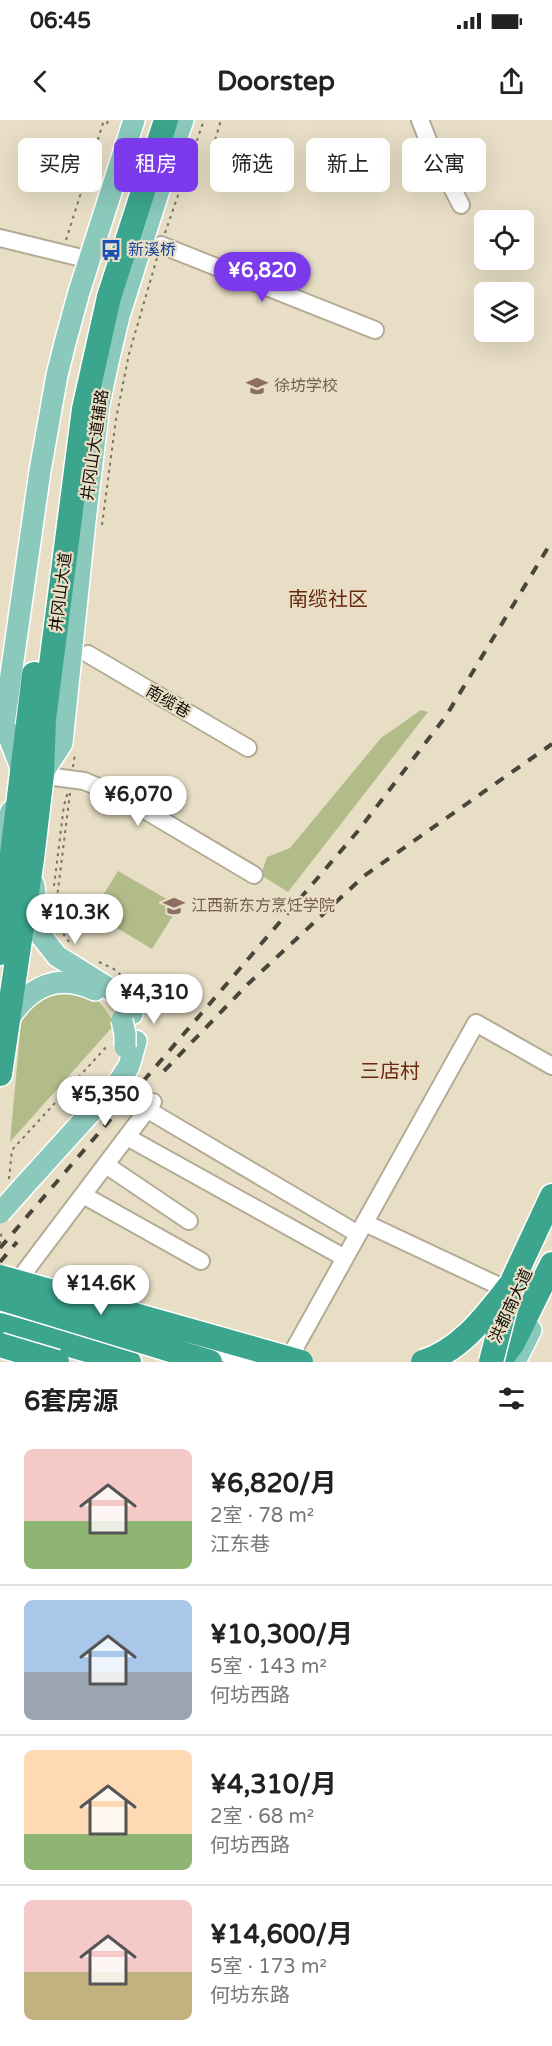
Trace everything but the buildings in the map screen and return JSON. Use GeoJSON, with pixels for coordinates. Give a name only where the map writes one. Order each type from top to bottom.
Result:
{"type":"FeatureCollection","features":[{"type":"Feature","properties":{"kind":"highway","name":"井冈山大道"},"geometry":{"type":"LineString","coordinates":[[0,1074],[32,859],[32,774],[28,713],[72,399],[97,293],[155,120]]}},
{"type":"Feature","properties":{"kind":"highway","name":"井冈山大道"},"geometry":{"type":"LineString","coordinates":[[0,953],[32,774],[45,719],[84,409],[109,297],[166,120]]}},
{"type":"Feature","properties":{"kind":"highway"},"geometry":{"type":"LineString","coordinates":[[491,1362],[514,1289],[552,1196]]}},
{"type":"Feature","properties":{"kind":"highway"},"geometry":{"type":"LineString","coordinates":[[510,1357],[552,1264]]}},
{"type":"Feature","properties":{"kind":"highway"},"geometry":{"type":"LineString","coordinates":[[423,1362],[435,1358],[460,1341],[514,1289]]}},
{"type":"Feature","properties":{"kind":"highway"},"geometry":{"type":"LineString","coordinates":[[2,1302],[129,1362]]}},
{"type":"Feature","properties":{"kind":"highway"},"geometry":{"type":"LineString","coordinates":[[2,1302],[210,1362]]}},
{"type":"Feature","properties":{"kind":"highway"},"geometry":{"type":"LineString","coordinates":[[2,1302],[301,1362]]}},
{"type":"Feature","properties":{"kind":"highway"},"geometry":{"type":"LineString","coordinates":[[0,1345],[55,1362]]}},
{"type":"Feature","properties":{"kind":"main road"},"geometry":{"type":"LineString","coordinates":[[32,774],[4,724],[40,471],[57,375],[134,120]]}},
{"type":"Feature","properties":{"kind":"main road","name":"井冈山大道辅路"},"geometry":{"type":"LineString","coordinates":[[0,844],[32,774],[62,743],[85,521],[105,373],[119,316],[183,120]]}},
{"type":"Feature","properties":{"kind":"main road"},"geometry":{"type":"LineString","coordinates":[[2,1217],[13,1185],[114,1070],[124,1043],[127,1017],[116,993],[57,956],[42,937],[37,921],[32,859]]}},
{"type":"Feature","properties":{"kind":"main road"},"geometry":{"type":"LineString","coordinates":[[8,1020],[19,1003],[35,990],[57,981],[77,983],[94,989],[110,1000],[127,1017]]}},
{"type":"Feature","properties":{"kind":"main road","name":"洪都南大道"},"geometry":{"type":"LineString","coordinates":[[485,1362],[514,1289],[552,1217]]}},
{"type":"Feature","properties":{"kind":"main road","name":"洪都南大道"},"geometry":{"type":"LineString","coordinates":[[510,1357],[552,1288]]}},
{"type":"Feature","properties":{"kind":"street"},"geometry":{"type":"LineString","coordinates":[[420,120],[430,146],[461,205]]}},
{"type":"Feature","properties":{"kind":"street"},"geometry":{"type":"LineString","coordinates":[[0,238],[90,260]]}},
{"type":"Feature","properties":{"kind":"street"},"geometry":{"type":"LineString","coordinates":[[161,245],[375,330]]}},
{"type":"Feature","properties":{"kind":"street","name":"南缆巷"},"geometry":{"type":"LineString","coordinates":[[88,654],[248,748]]}},
{"type":"Feature","properties":{"kind":"street"},"geometry":{"type":"LineString","coordinates":[[32,774],[72,779],[121,796],[255,875]]}},
{"type":"Feature","properties":{"kind":"street"},"geometry":{"type":"LineString","coordinates":[[287,1362],[476,1023],[552,1066]]}},
{"type":"Feature","properties":{"kind":"street"},"geometry":{"type":"LineString","coordinates":[[2,1302],[150,1106],[362,1229],[514,1289]]}},
{"type":"Feature","properties":{"kind":"street"},"geometry":{"type":"LineString","coordinates":[[127,1137],[345,1258]]}},
{"type":"Feature","properties":{"kind":"street"},"geometry":{"type":"LineString","coordinates":[[106,1165],[189,1221]]}},
{"type":"Feature","properties":{"kind":"street"},"geometry":{"type":"LineString","coordinates":[[83,1195],[201,1261]]}},
{"type":"Feature","properties":{"kind":"street"},"geometry":{"type":"LineString","coordinates":[[2,1302],[188,1362]]}},
{"type":"Feature","properties":{"kind":"street"},"geometry":{"type":"LineString","coordinates":[[2,1302],[254,1362]]}},
{"type":"Feature","properties":{"kind":"street"},"geometry":{"type":"LineString","coordinates":[[0,1334],[29,1356],[55,1362]]}},
{"type":"Feature","properties":{"kind":"path"},"geometry":{"type":"LineString","coordinates":[[102,531],[116,418],[129,354],[161,245],[204,120]]}},
{"type":"Feature","properties":{"kind":"path"},"geometry":{"type":"LineString","coordinates":[[216,138],[221,120]]}},
{"type":"Feature","properties":{"kind":"path"},"geometry":{"type":"LineString","coordinates":[[62,253],[107,121]]}},
{"type":"Feature","properties":{"kind":"path"},"geometry":{"type":"LineString","coordinates":[[73,946],[66,939],[58,922],[57,898],[76,744]]}},
{"type":"Feature","properties":{"kind":"path"},"geometry":{"type":"LineString","coordinates":[[54,886],[64,806]]}},
{"type":"Feature","properties":{"kind":"path"},"geometry":{"type":"LineString","coordinates":[[98,961],[123,976]]}},
{"type":"Feature","properties":{"kind":"path"},"geometry":{"type":"LineString","coordinates":[[13,1185],[12,1150],[124,1043]]}},
{"type":"Feature","properties":{"kind":"path"},"geometry":{"type":"LineString","coordinates":[[0,1244],[2,1217]]}},
{"type":"Feature","properties":{"kind":"green space"},"geometry":{"type":"Polygon","coordinates":[[[421,710],[428,712],[288,892],[261,875],[267,857],[290,848],[381,738],[421,710]]]}},
{"type":"Feature","properties":{"kind":"green space"},"geometry":{"type":"Polygon","coordinates":[[[118,871],[179,906],[152,949],[92,913],[118,871]]]}},
{"type":"Feature","properties":{"kind":"green space"},"geometry":{"type":"Polygon","coordinates":[[[53,989],[84,993],[96,999],[115,1024],[10,1142],[23,1014],[53,989]]]}},
{"type":"Feature","properties":{"kind":"railway"},"geometry":{"type":"LineString","coordinates":[[0,1248],[358,831],[446,716],[552,541]]}},
{"type":"Feature","properties":{"kind":"railway"},"geometry":{"type":"LineString","coordinates":[[164,1071],[248,984],[364,876],[552,744]]}},
{"type":"Feature","properties":{"kind":"railway"},"geometry":{"type":"LineString","coordinates":[[0,1262],[17,1242]]}},
{"type":"Feature","properties":{"kind":"place","name":"新溪桥"},"geometry":{"type":"Point","coordinates":[111,250]}},
{"type":"Feature","properties":{"kind":"place","name":"徐坊学校"},"geometry":{"type":"Point","coordinates":[257,386]}},
{"type":"Feature","properties":{"kind":"place","name":"江西新东方烹饪学院"},"geometry":{"type":"Point","coordinates":[174,906]}},
{"type":"Feature","properties":{"kind":"district","name":"南缆社区"},"geometry":{"type":"Point","coordinates":[328,600]}},
{"type":"Feature","properties":{"kind":"district","name":"三店村"},"geometry":{"type":"Point","coordinates":[390,1072]}}]}
